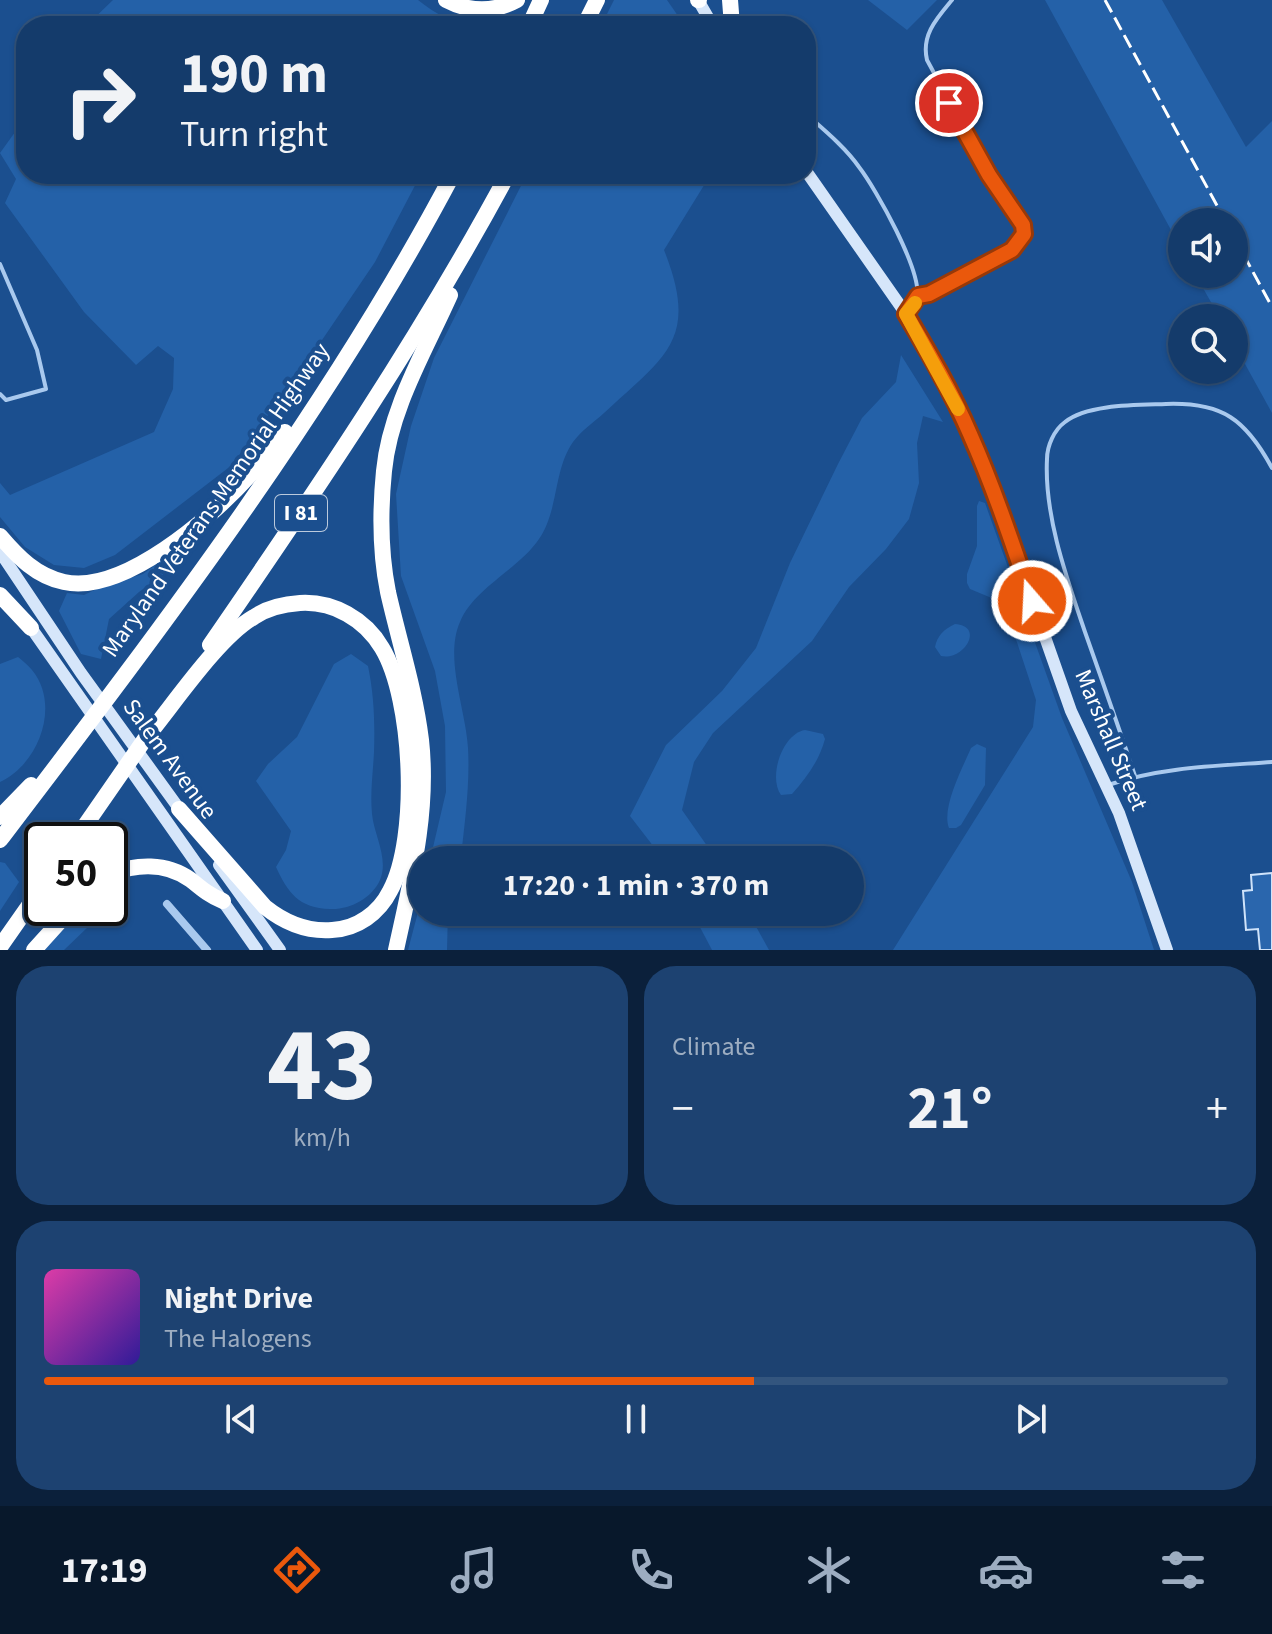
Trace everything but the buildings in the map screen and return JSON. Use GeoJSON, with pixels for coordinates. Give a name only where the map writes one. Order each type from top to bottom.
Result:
{"type":"FeatureCollection","features":[{"type":"Feature","properties":{"kind":"highway"},"geometry":{"type":"LineString","coordinates":[[446,0],[481,11],[517,0]]}},
{"type":"Feature","properties":{"kind":"highway","name":"Maryland Veterans Memorial Highway"},"geometry":{"type":"LineString","coordinates":[[0,840],[87,726],[267,476],[346,356],[447,184]]}},
{"type":"Feature","properties":{"kind":"highway","name":"I 81"},"geometry":{"type":"LineString","coordinates":[[88,822],[377,397],[503,184]]}},
{"type":"Feature","properties":{"kind":"highway"},"geometry":{"type":"LineString","coordinates":[[396,950],[418,848],[423,770],[416,708],[383,561],[384,467],[401,403],[486,215]]}},
{"type":"Feature","properties":{"kind":"highway"},"geometry":{"type":"LineString","coordinates":[[0,536],[20,559],[35,570],[65,583],[101,581],[144,561],[216,509],[250,475],[346,356]]}},
{"type":"Feature","properties":{"kind":"highway"},"geometry":{"type":"LineString","coordinates":[[0,595],[31,628]]}},
{"type":"Feature","properties":{"kind":"highway"},"geometry":{"type":"LineString","coordinates":[[149,734],[228,637],[256,615],[272,609],[310,603],[328,605],[345,613],[371,633],[390,662],[406,742],[408,808],[397,875],[381,906],[368,917],[347,927],[323,931],[309,930],[278,918],[179,809]]}},
{"type":"Feature","properties":{"kind":"highway"},"geometry":{"type":"LineString","coordinates":[[0,817],[87,726]]}},
{"type":"Feature","properties":{"kind":"highway"},"geometry":{"type":"LineString","coordinates":[[128,869],[155,866],[188,878],[207,895],[223,901]]}},
{"type":"Feature","properties":{"kind":"highway"},"geometry":{"type":"LineString","coordinates":[[0,947],[24,913]]}},
{"type":"Feature","properties":{"kind":"highway"},"geometry":{"type":"LineString","coordinates":[[34,950],[56,926]]}},
{"type":"Feature","properties":{"kind":"main road","name":"Marshall Street"},"geometry":{"type":"LineString","coordinates":[[815,184],[906,314],[941,374],[970,434],[994,492],[1071,711],[1130,842],[1167,950]]}},
{"type":"Feature","properties":{"kind":"main road","name":"Salem Avenue"},"geometry":{"type":"LineString","coordinates":[[0,552],[81,673],[280,950]]}},
{"type":"Feature","properties":{"kind":"main road","name":"Salem Avenue"},"geometry":{"type":"LineString","coordinates":[[0,583],[257,950]]}},
{"type":"Feature","properties":{"kind":"street"},"geometry":{"type":"LineString","coordinates":[[167,904],[207,950]]}},
{"type":"Feature","properties":{"kind":"lane"},"geometry":{"type":"LineString","coordinates":[[918,296],[929,294],[1012,250],[1024,234],[1023,225],[989,175],[927,60],[924,49],[927,36],[952,0]]}},
{"type":"Feature","properties":{"kind":"lane"},"geometry":{"type":"LineString","coordinates":[[816,124],[858,165],[879,196],[901,242],[918,296],[906,314]]}},
{"type":"Feature","properties":{"kind":"lane"},"geometry":{"type":"LineString","coordinates":[[0,264],[37,350],[46,389],[6,400],[0,394]]}},
{"type":"Feature","properties":{"kind":"lane"},"geometry":{"type":"LineString","coordinates":[[1135,776],[1066,578],[1048,485],[1050,444],[1056,431],[1066,421],[1084,413],[1128,406],[1180,403],[1223,413],[1241,424],[1257,442],[1272,468]]}},
{"type":"Feature","properties":{"kind":"lane"},"geometry":{"type":"LineString","coordinates":[[1105,786],[1168,770],[1272,762]]}},
{"type":"Feature","properties":{"kind":"shaded area"},"geometry":{"type":"Polygon","coordinates":[[[113,0],[418,0],[442,16],[96,16],[113,0]]]}},
{"type":"Feature","properties":{"kind":"shaded area"},"geometry":{"type":"Polygon","coordinates":[[[614,0],[667,0],[678,16],[606,16],[614,0]]]}},
{"type":"Feature","properties":{"kind":"shaded area"},"geometry":{"type":"Polygon","coordinates":[[[868,0],[937,0],[907,30],[868,0]]]}},
{"type":"Feature","properties":{"kind":"shaded area"},"geometry":{"type":"Polygon","coordinates":[[[1045,0],[1162,0],[1246,147],[1272,121],[1272,413],[1248,369],[1248,304],[1212,304],[1203,288],[1248,288],[1248,208],[1168,208],[1168,224],[1045,0]]]}},
{"type":"Feature","properties":{"kind":"shaded area"},"geometry":{"type":"Polygon","coordinates":[[[16,131],[16,179],[0,153],[16,131]]]}},
{"type":"Feature","properties":{"kind":"shaded area"},"geometry":{"type":"Polygon","coordinates":[[[16,179],[16,184],[416,184],[375,262],[232,465],[115,555],[84,568],[54,565],[25,547],[0,517],[0,483],[10,495],[154,432],[173,389],[174,358],[158,346],[136,365],[84,312],[5,203],[16,179]]]}},
{"type":"Feature","properties":{"kind":"shaded area"},"geometry":{"type":"Polygon","coordinates":[[[522,184],[705,184],[664,250],[678,305],[677,326],[670,344],[644,376],[573,442],[562,465],[550,516],[539,539],[475,599],[460,622],[454,652],[468,762],[462,846],[433,846],[446,792],[445,726],[435,671],[401,576],[396,494],[411,426],[434,358],[522,184]]]}},
{"type":"Feature","properties":{"kind":"shaded area"},"geometry":{"type":"Polygon","coordinates":[[[901,355],[943,422],[923,416],[917,443],[919,483],[909,519],[886,549],[849,587],[812,641],[713,733],[694,762],[682,810],[707,846],[653,846],[630,816],[666,745],[722,691],[756,648],[790,563],[862,418],[896,382],[901,355]]]}},
{"type":"Feature","properties":{"kind":"shaded area"},"geometry":{"type":"Polygon","coordinates":[[[979,501],[985,503],[1062,718],[1132,882],[1154,950],[893,950],[1033,727],[1036,700],[1007,612],[994,599],[970,589],[967,583],[977,546],[979,501]]]}},
{"type":"Feature","properties":{"kind":"shaded area"},"geometry":{"type":"Polygon","coordinates":[[[173,552],[173,567],[109,619],[101,659],[81,654],[59,611],[67,593],[84,595],[143,574],[173,552]]]}},
{"type":"Feature","properties":{"kind":"shaded area"},"geometry":{"type":"Polygon","coordinates":[[[955,624],[969,631],[968,643],[957,653],[941,656],[935,647],[937,639],[955,624]]]}},
{"type":"Feature","properties":{"kind":"shaded area"},"geometry":{"type":"Polygon","coordinates":[[[351,654],[368,666],[372,687],[371,806],[382,855],[382,872],[372,892],[360,902],[338,909],[319,908],[302,902],[280,876],[276,867],[286,850],[291,831],[256,781],[268,764],[297,737],[334,664],[351,654]]]}},
{"type":"Feature","properties":{"kind":"shaded area"},"geometry":{"type":"Polygon","coordinates":[[[18,657],[41,684],[45,716],[42,732],[26,762],[0,782],[0,664],[18,657]]]}},
{"type":"Feature","properties":{"kind":"shaded area"},"geometry":{"type":"Polygon","coordinates":[[[805,730],[823,734],[825,739],[812,768],[797,788],[792,794],[781,795],[776,778],[780,757],[790,739],[805,730]]]}},
{"type":"Feature","properties":{"kind":"shaded area"},"geometry":{"type":"Polygon","coordinates":[[[977,744],[986,748],[985,785],[961,825],[949,828],[948,810],[954,788],[971,748],[977,744]]]}},
{"type":"Feature","properties":{"kind":"shaded area"},"geometry":{"type":"Polygon","coordinates":[[[0,862],[5,863],[19,882],[0,911],[0,862]]]}},
{"type":"Feature","properties":{"kind":"shaded area"},"geometry":{"type":"Polygon","coordinates":[[[61,926],[89,926],[64,950],[39,950],[61,926]]]}},
{"type":"Feature","properties":{"kind":"shaded area"},"geometry":{"type":"Polygon","coordinates":[[[414,926],[448,926],[447,950],[408,950],[414,926]]]}},
{"type":"Feature","properties":{"kind":"shaded area"},"geometry":{"type":"Polygon","coordinates":[[[699,926],[756,926],[769,950],[712,950],[699,926]]]}},
{"type":"Feature","properties":{"kind":"railway"},"geometry":{"type":"LineString","coordinates":[[1105,0],[1218,208]]}},
{"type":"Feature","properties":{"kind":"railway"},"geometry":{"type":"LineString","coordinates":[[1248,263],[1272,307]]}},
{"type":"Feature","properties":{"kind":"slow traffic"},"geometry":{"type":"LineString","coordinates":[[915,303],[906,314],[958,409]]}},
{"type":"Feature","properties":{"kind":"route"},"geometry":{"type":"LineString","coordinates":[[949,103],[989,175],[1023,225],[1024,234],[1012,250],[929,294],[918,296],[906,314],[941,374],[970,434],[1032,601]]}}]}
